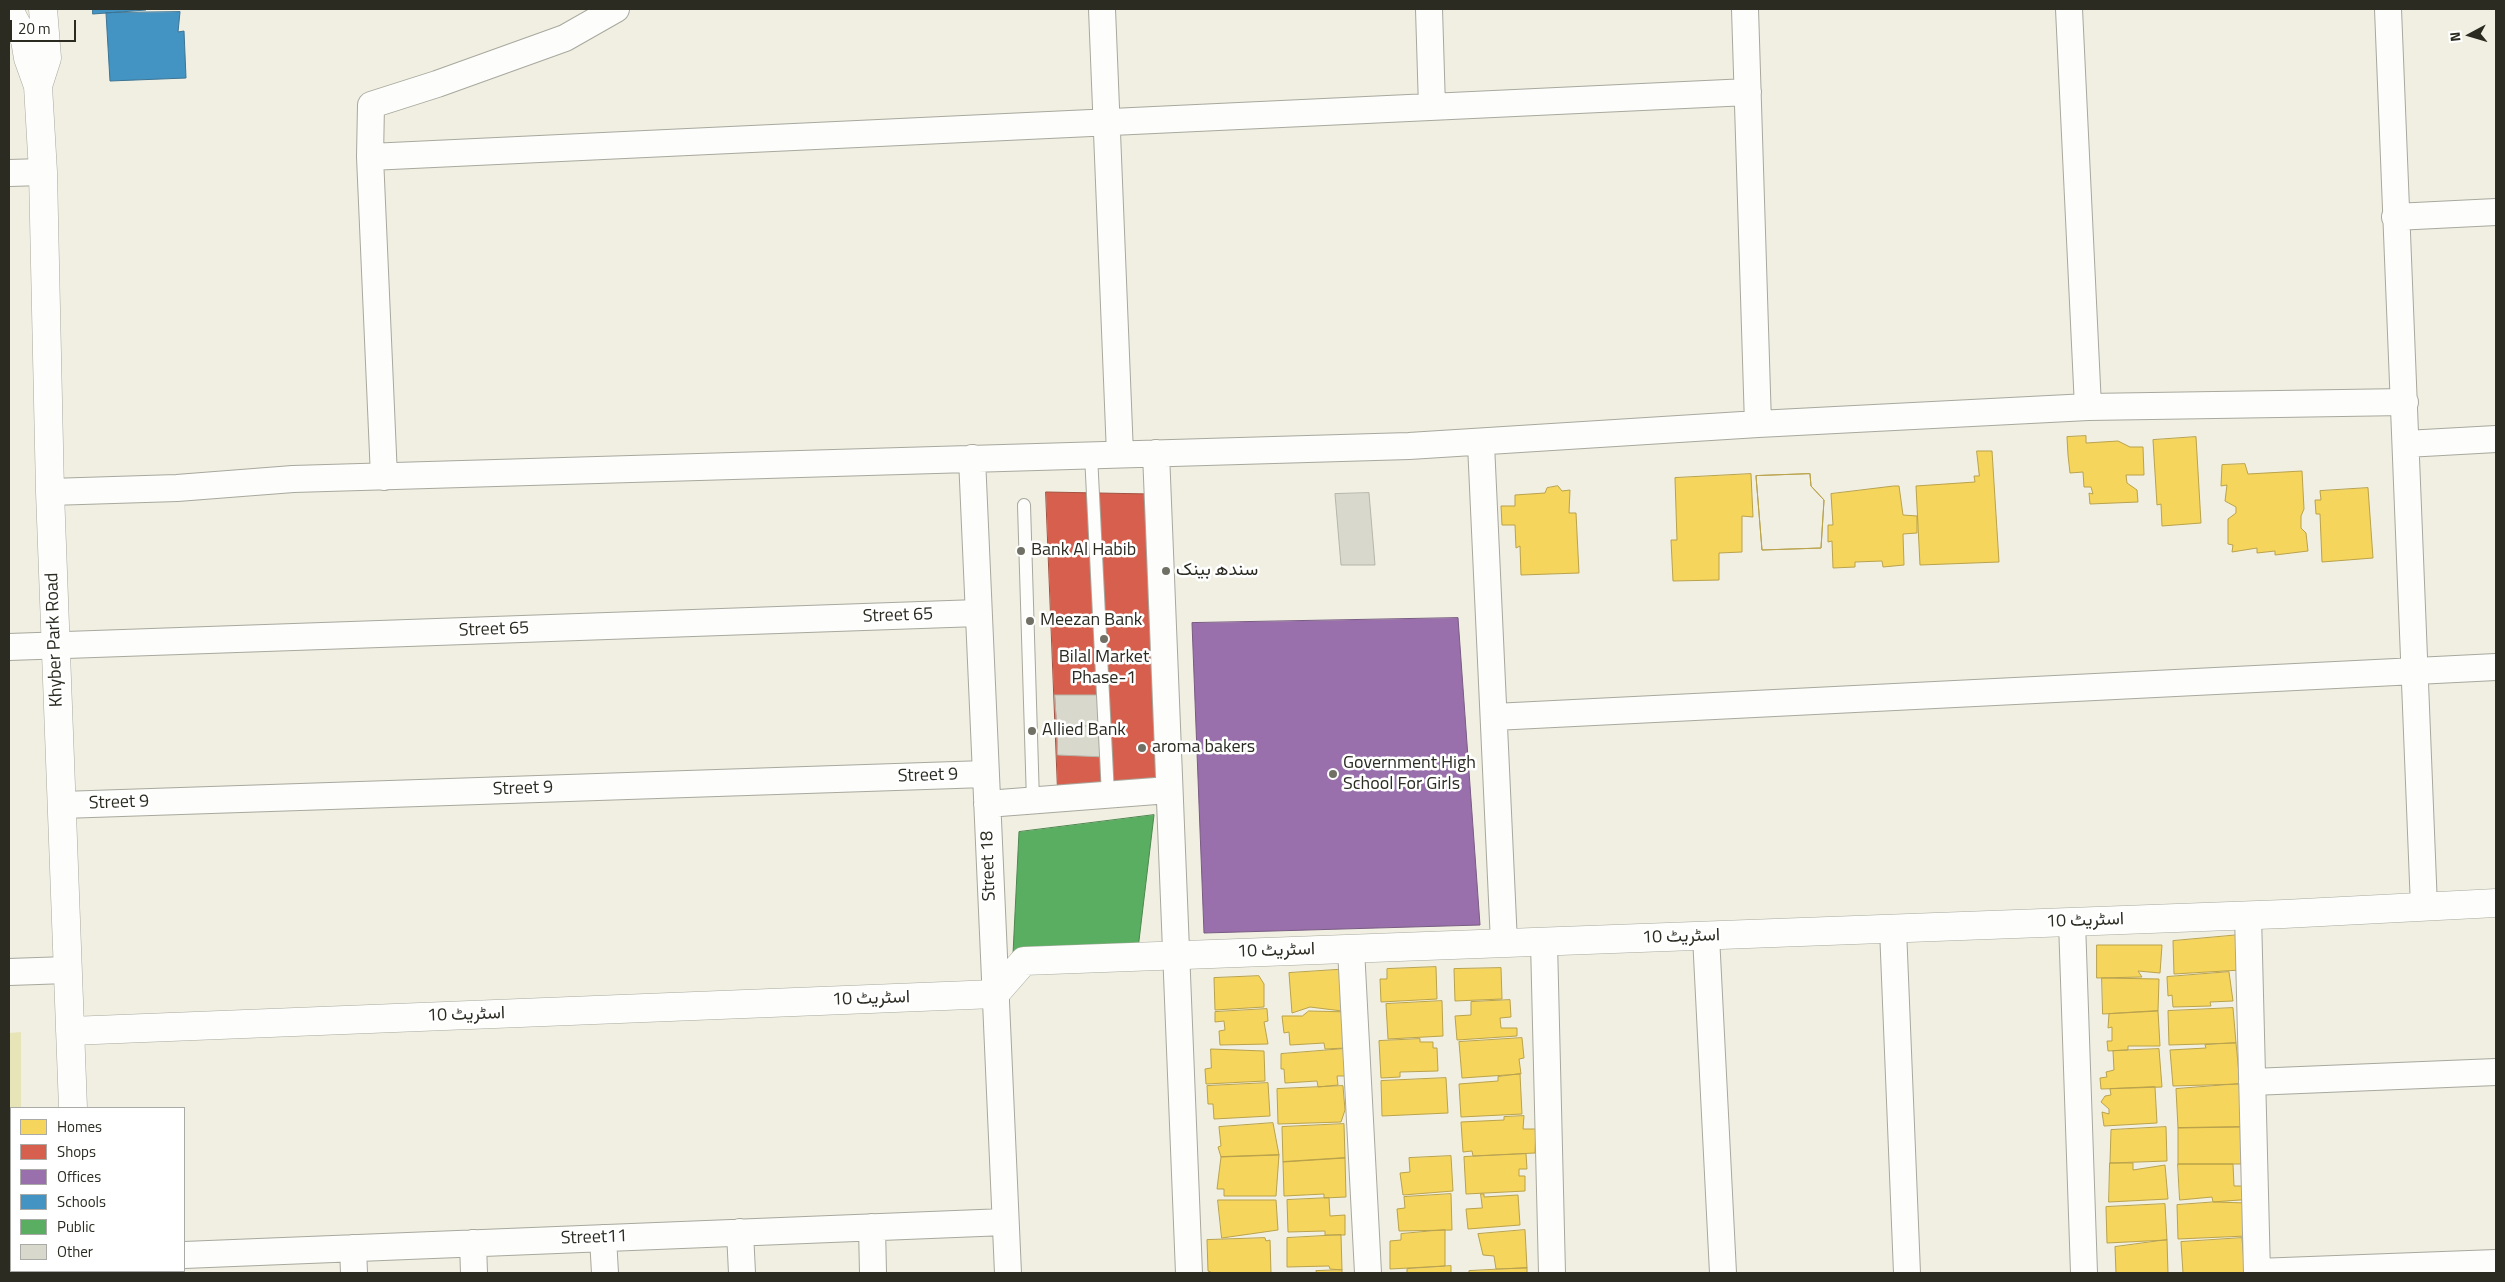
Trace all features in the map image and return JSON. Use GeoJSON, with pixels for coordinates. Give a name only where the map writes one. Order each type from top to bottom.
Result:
{"type":"FeatureCollection","features":[{"type":"Feature","properties":{"kind":"street"},"geometry":{"type":"LineString","coordinates":[[38,86],[47,58],[43,9]]}},
{"type":"Feature","properties":{"kind":"street"},"geometry":{"type":"LineString","coordinates":[[384,477],[370,157],[371,105],[437,84],[565,38],[616,9]]}},
{"type":"Feature","properties":{"kind":"street"},"geometry":{"type":"LineString","coordinates":[[1102,9],[1120,454]]}},
{"type":"Feature","properties":{"kind":"street"},"geometry":{"type":"LineString","coordinates":[[1429,9],[1432,107]]}},
{"type":"Feature","properties":{"kind":"street"},"geometry":{"type":"LineString","coordinates":[[1745,9],[1758,424]]}},
{"type":"Feature","properties":{"kind":"street"},"geometry":{"type":"LineString","coordinates":[[2068,9],[2088,407]]}},
{"type":"Feature","properties":{"kind":"street"},"geometry":{"type":"LineString","coordinates":[[2388,9],[2424,907]]}},
{"type":"Feature","properties":{"kind":"street"},"geometry":{"type":"LineString","coordinates":[[9,10],[25,40],[28,58],[38,86]]}},
{"type":"Feature","properties":{"kind":"street","name":"Khyber Park Road"},"geometry":{"type":"LineString","coordinates":[[38,86],[43,172],[50,492],[73,1107]]}},
{"type":"Feature","properties":{"kind":"street"},"geometry":{"type":"LineString","coordinates":[[370,157],[1748,92]]}},
{"type":"Feature","properties":{"kind":"street"},"geometry":{"type":"LineString","coordinates":[[9,173],[43,172]]}},
{"type":"Feature","properties":{"kind":"street"},"geometry":{"type":"LineString","coordinates":[[2395,217],[2496,212]]}},
{"type":"Feature","properties":{"kind":"street"},"geometry":{"type":"LineString","coordinates":[[50,492],[384,477],[1481,444],[1758,424],[2088,407],[2405,402]]}},
{"type":"Feature","properties":{"kind":"street"},"geometry":{"type":"LineString","coordinates":[[2406,444],[2496,439]]}},
{"type":"Feature","properties":{"kind":"street"},"geometry":{"type":"LineString","coordinates":[[1481,444],[1504,943]]}},
{"type":"Feature","properties":{"kind":"street"},"geometry":{"type":"LineString","coordinates":[[1156,454],[1189,1273]]}},
{"type":"Feature","properties":{"kind":"street","name":"Street 18"},"geometry":{"type":"LineString","coordinates":[[972,458],[1008,1273]]}},
{"type":"Feature","properties":{"kind":"street","name":"Street 65"},"geometry":{"type":"LineString","coordinates":[[9,647],[978,613]]}},
{"type":"Feature","properties":{"kind":"street"},"geometry":{"type":"LineString","coordinates":[[1494,717],[2496,667]]}},
{"type":"Feature","properties":{"kind":"street","name":"Street 9"},"geometry":{"type":"LineString","coordinates":[[62,805],[985,774]]}},
{"type":"Feature","properties":{"kind":"street"},"geometry":{"type":"LineString","coordinates":[[987,804],[1169,790]]}},
{"type":"Feature","properties":{"kind":"street","name":"اسٹریٹ 10"},"geometry":{"type":"LineString","coordinates":[[70,1032],[995,994],[1024,961],[2248,916],[2496,903]]}},
{"type":"Feature","properties":{"kind":"street"},"geometry":{"type":"LineString","coordinates":[[2248,916],[2257,1273],[2425,1270],[2496,1263]]}},
{"type":"Feature","properties":{"kind":"street"},"geometry":{"type":"LineString","coordinates":[[2072,922],[2084,1273]]}},
{"type":"Feature","properties":{"kind":"street"},"geometry":{"type":"LineString","coordinates":[[1893,929],[1907,1273]]}},
{"type":"Feature","properties":{"kind":"street"},"geometry":{"type":"LineString","coordinates":[[1706,936],[1723,1273]]}},
{"type":"Feature","properties":{"kind":"street"},"geometry":{"type":"LineString","coordinates":[[1544,942],[1552,1273]]}},
{"type":"Feature","properties":{"kind":"street"},"geometry":{"type":"LineString","coordinates":[[1351,949],[1368,1273]]}},
{"type":"Feature","properties":{"kind":"street"},"geometry":{"type":"LineString","coordinates":[[9,972],[67,970]]}},
{"type":"Feature","properties":{"kind":"street"},"geometry":{"type":"LineString","coordinates":[[2252,1082],[2496,1072]]}},
{"type":"Feature","properties":{"kind":"street","name":"Street11"},"geometry":{"type":"LineString","coordinates":[[185,1255],[224,1263],[353,1248],[1005,1222]]}},
{"type":"Feature","properties":{"kind":"street"},"geometry":{"type":"LineString","coordinates":[[872,1227],[874,1273]]}},
{"type":"Feature","properties":{"kind":"street"},"geometry":{"type":"LineString","coordinates":[[740,1232],[742,1273]]}},
{"type":"Feature","properties":{"kind":"street"},"geometry":{"type":"LineString","coordinates":[[603,1238],[605,1273]]}},
{"type":"Feature","properties":{"kind":"street"},"geometry":{"type":"LineString","coordinates":[[473,1243],[474,1273]]}},
{"type":"Feature","properties":{"kind":"street"},"geometry":{"type":"LineString","coordinates":[[353,1248],[354,1273]]}},
{"type":"Feature","properties":{"kind":"lane"},"geometry":{"type":"LineString","coordinates":[[1091,455],[1108,795]]}},
{"type":"Feature","properties":{"kind":"lane"},"geometry":{"type":"LineString","coordinates":[[1024,505],[1033,800]]}},
{"type":"Feature","properties":{"kind":"shaded area"},"geometry":{"type":"Polygon","coordinates":[[[21,1032],[21,1107],[10,1107],[10,1272],[23,1273],[9,1273],[9,1033],[21,1032]]]}},
{"type":"Feature","properties":{"kind":"building: Homes"},"geometry":{"type":"Polygon","coordinates":[[[2086,436],[2086,443],[2118,441],[2130,447],[2143,447],[2144,475],[2126,475],[2127,483],[2137,490],[2138,502],[2090,504],[2089,493],[2093,494],[2091,487],[2084,487],[2083,472],[2070,473],[2068,455],[2067,437],[2086,436]]]}},
{"type":"Feature","properties":{"kind":"building: Homes"},"geometry":{"type":"Polygon","coordinates":[[[2196,437],[2201,523],[2162,526],[2161,504],[2157,505],[2153,440],[2196,437]]]}},
{"type":"Feature","properties":{"kind":"building: Homes"},"geometry":{"type":"Polygon","coordinates":[[[1977,451],[1992,451],[1999,562],[1920,565],[1916,486],[1975,482],[1974,476],[1979,476],[1977,451]]]}},
{"type":"Feature","properties":{"kind":"building: Homes"},"geometry":{"type":"Polygon","coordinates":[[[2245,464],[2248,474],[2302,471],[2304,509],[2301,516],[2301,528],[2306,533],[2308,551],[2275,555],[2275,551],[2257,553],[2257,548],[2232,552],[2233,545],[2228,544],[2228,519],[2236,513],[2236,507],[2225,501],[2227,485],[2221,486],[2222,465],[2245,464]]]}},
{"type":"Feature","properties":{"kind":"building: Homes"},"geometry":{"type":"Polygon","coordinates":[[[1751,474],[1753,517],[1742,516],[1742,552],[1719,553],[1719,580],[1673,581],[1671,540],[1677,540],[1675,478],[1751,474]]]}},
{"type":"Feature","properties":{"kind":"building: Homes"},"geometry":{"type":"Polygon","coordinates":[[[1810,474],[1811,486],[1824,500],[1821,548],[1762,550],[1756,476],[1810,474]]]}},
{"type":"Feature","properties":{"kind":"building: Homes"},"geometry":{"type":"Polygon","coordinates":[[[1810,474],[1811,486],[1824,500],[1821,548],[1762,550],[1756,476],[1810,474]]]}},
{"type":"Feature","properties":{"kind":"building: Homes"},"geometry":{"type":"Polygon","coordinates":[[[1558,486],[1562,491],[1570,490],[1569,513],[1576,513],[1579,573],[1521,575],[1520,546],[1516,548],[1515,525],[1502,525],[1501,506],[1515,506],[1515,495],[1545,493],[1547,488],[1558,486]]]}},
{"type":"Feature","properties":{"kind":"building: Homes"},"geometry":{"type":"Polygon","coordinates":[[[1899,486],[1903,515],[1917,516],[1917,533],[1903,534],[1904,565],[1883,567],[1882,561],[1855,562],[1855,567],[1833,568],[1832,541],[1828,542],[1828,525],[1833,525],[1831,494],[1899,486]]]}},
{"type":"Feature","properties":{"kind":"building: Homes"},"geometry":{"type":"Polygon","coordinates":[[[2368,488],[2373,558],[2322,562],[2320,514],[2316,514],[2315,500],[2321,500],[2320,491],[2368,488]]]}},
{"type":"Feature","properties":{"kind":"building: Homes"},"geometry":{"type":"Polygon","coordinates":[[[2240,935],[2241,970],[2174,974],[2173,941],[2240,935]]]}},
{"type":"Feature","properties":{"kind":"building: Homes"},"geometry":{"type":"Polygon","coordinates":[[[2097,945],[2162,945],[2160,973],[2138,971],[2142,977],[2097,978],[2097,945]]]}},
{"type":"Feature","properties":{"kind":"building: Homes"},"geometry":{"type":"Polygon","coordinates":[[[1436,967],[1437,999],[1381,1002],[1380,979],[1387,979],[1387,969],[1436,967]]]}},
{"type":"Feature","properties":{"kind":"building: Homes"},"geometry":{"type":"Polygon","coordinates":[[[1501,968],[1502,999],[1455,1001],[1454,969],[1501,968]]]}},
{"type":"Feature","properties":{"kind":"building: Homes"},"geometry":{"type":"Polygon","coordinates":[[[1350,969],[1342,1011],[1310,1007],[1292,1013],[1289,973],[1350,969]]]}},
{"type":"Feature","properties":{"kind":"building: Homes"},"geometry":{"type":"Polygon","coordinates":[[[2229,972],[2233,1001],[2210,1002],[2211,1006],[2173,1007],[2172,995],[2168,996],[2167,977],[2229,972]]]}},
{"type":"Feature","properties":{"kind":"building: Homes"},"geometry":{"type":"Polygon","coordinates":[[[1259,976],[1264,984],[1264,1007],[1215,1010],[1214,978],[1259,976]]]}},
{"type":"Feature","properties":{"kind":"building: Homes"},"geometry":{"type":"Polygon","coordinates":[[[2102,978],[2159,979],[2158,1011],[2103,1014],[2102,978]]]}},
{"type":"Feature","properties":{"kind":"building: Homes"},"geometry":{"type":"Polygon","coordinates":[[[1510,1000],[1511,1017],[1500,1018],[1501,1028],[1517,1028],[1517,1036],[1457,1040],[1455,1016],[1471,1015],[1471,1002],[1510,1000]]]}},
{"type":"Feature","properties":{"kind":"building: Homes"},"geometry":{"type":"Polygon","coordinates":[[[1442,1001],[1443,1036],[1388,1039],[1386,1004],[1442,1001]]]}},
{"type":"Feature","properties":{"kind":"building: Homes"},"geometry":{"type":"Polygon","coordinates":[[[2233,1008],[2236,1043],[2169,1045],[2168,1011],[2233,1008]]]}},
{"type":"Feature","properties":{"kind":"building: Homes"},"geometry":{"type":"Polygon","coordinates":[[[1267,1009],[1268,1021],[1264,1022],[1268,1044],[1220,1045],[1219,1031],[1225,1030],[1224,1021],[1215,1022],[1215,1012],[1267,1009]]]}},
{"type":"Feature","properties":{"kind":"building: Homes"},"geometry":{"type":"Polygon","coordinates":[[[1309,1011],[1351,1012],[1346,1048],[1325,1049],[1324,1043],[1290,1045],[1289,1032],[1284,1033],[1282,1016],[1302,1016],[1309,1011]]]}},
{"type":"Feature","properties":{"kind":"building: Homes"},"geometry":{"type":"Polygon","coordinates":[[[2158,1011],[2160,1046],[2128,1046],[2128,1050],[2108,1051],[2107,1041],[2112,1041],[2112,1027],[2108,1028],[2109,1014],[2158,1011]]]}},
{"type":"Feature","properties":{"kind":"building: Homes"},"geometry":{"type":"Polygon","coordinates":[[[1522,1038],[1524,1058],[1519,1059],[1521,1074],[1462,1078],[1459,1042],[1522,1038]]]}},
{"type":"Feature","properties":{"kind":"building: Homes"},"geometry":{"type":"Polygon","coordinates":[[[1420,1039],[1420,1042],[1433,1042],[1433,1048],[1437,1048],[1438,1071],[1400,1072],[1400,1077],[1381,1078],[1379,1041],[1420,1039]]]}},
{"type":"Feature","properties":{"kind":"building: Homes"},"geometry":{"type":"Polygon","coordinates":[[[2236,1043],[2240,1084],[2173,1086],[2170,1050],[2206,1048],[2205,1045],[2236,1043]]]}},
{"type":"Feature","properties":{"kind":"building: Homes"},"geometry":{"type":"Polygon","coordinates":[[[1211,1049],[1264,1051],[1265,1081],[1206,1084],[1205,1069],[1211,1068],[1211,1049]]]}},
{"type":"Feature","properties":{"kind":"building: Homes"},"geometry":{"type":"Polygon","coordinates":[[[1344,1049],[1346,1076],[1337,1076],[1338,1085],[1318,1087],[1317,1081],[1285,1083],[1284,1069],[1281,1069],[1281,1054],[1344,1049]]]}},
{"type":"Feature","properties":{"kind":"building: Homes"},"geometry":{"type":"Polygon","coordinates":[[[2159,1049],[2162,1087],[2101,1089],[2100,1078],[2107,1077],[2106,1072],[2114,1070],[2113,1051],[2159,1049]]]}},
{"type":"Feature","properties":{"kind":"building: Homes"},"geometry":{"type":"Polygon","coordinates":[[[1520,1074],[1522,1114],[1461,1117],[1459,1084],[1498,1081],[1498,1077],[1520,1074]]]}},
{"type":"Feature","properties":{"kind":"building: Homes"},"geometry":{"type":"Polygon","coordinates":[[[1446,1078],[1448,1113],[1382,1116],[1381,1081],[1446,1078]]]}},
{"type":"Feature","properties":{"kind":"building: Homes"},"geometry":{"type":"Polygon","coordinates":[[[1268,1083],[1270,1116],[1214,1119],[1213,1104],[1208,1104],[1207,1086],[1268,1083]]]}},
{"type":"Feature","properties":{"kind":"building: Homes"},"geometry":{"type":"Polygon","coordinates":[[[2240,1084],[2242,1127],[2178,1128],[2176,1089],[2240,1084]]]}},
{"type":"Feature","properties":{"kind":"building: Homes"},"geometry":{"type":"Polygon","coordinates":[[[1343,1086],[1345,1110],[1341,1122],[1278,1124],[1277,1089],[1343,1086]]]}},
{"type":"Feature","properties":{"kind":"building: Homes"},"geometry":{"type":"Polygon","coordinates":[[[2155,1087],[2157,1123],[2104,1126],[2102,1112],[2109,1114],[2109,1109],[2101,1102],[2105,1096],[2111,1095],[2110,1089],[2155,1087]]]}},
{"type":"Feature","properties":{"kind":"building: Homes"},"geometry":{"type":"Polygon","coordinates":[[[1524,1116],[1523,1129],[1536,1129],[1535,1153],[1473,1156],[1472,1151],[1463,1152],[1461,1122],[1504,1120],[1504,1117],[1524,1116]]]}},
{"type":"Feature","properties":{"kind":"building: Homes"},"geometry":{"type":"Polygon","coordinates":[[[1273,1123],[1279,1155],[1221,1157],[1218,1147],[1221,1146],[1219,1127],[1273,1123]]]}},
{"type":"Feature","properties":{"kind":"building: Homes"},"geometry":{"type":"Polygon","coordinates":[[[1344,1124],[1345,1158],[1283,1162],[1282,1127],[1344,1124]]]}},
{"type":"Feature","properties":{"kind":"building: Homes"},"geometry":{"type":"Polygon","coordinates":[[[2166,1127],[2167,1161],[2110,1163],[2111,1130],[2166,1127]]]}},
{"type":"Feature","properties":{"kind":"building: Homes"},"geometry":{"type":"Polygon","coordinates":[[[2242,1127],[2243,1164],[2178,1164],[2178,1128],[2242,1127]]]}},
{"type":"Feature","properties":{"kind":"building: Homes"},"geometry":{"type":"Polygon","coordinates":[[[1526,1154],[1527,1169],[1519,1169],[1519,1176],[1525,1176],[1525,1191],[1466,1194],[1464,1157],[1526,1154]]]}},
{"type":"Feature","properties":{"kind":"building: Homes"},"geometry":{"type":"Polygon","coordinates":[[[1279,1155],[1276,1196],[1224,1196],[1224,1189],[1217,1189],[1221,1157],[1279,1155]]]}},
{"type":"Feature","properties":{"kind":"building: Homes"},"geometry":{"type":"Polygon","coordinates":[[[1451,1156],[1453,1191],[1403,1195],[1400,1173],[1410,1172],[1409,1158],[1451,1156]]]}},
{"type":"Feature","properties":{"kind":"building: Homes"},"geometry":{"type":"Polygon","coordinates":[[[1345,1158],[1346,1197],[1324,1198],[1324,1194],[1284,1196],[1283,1162],[1345,1158]]]}},
{"type":"Feature","properties":{"kind":"building: Homes"},"geometry":{"type":"Polygon","coordinates":[[[2110,1163],[2133,1163],[2133,1170],[2165,1165],[2168,1199],[2109,1202],[2110,1163]]]}},
{"type":"Feature","properties":{"kind":"building: Homes"},"geometry":{"type":"Polygon","coordinates":[[[2178,1164],[2233,1164],[2234,1186],[2248,1186],[2248,1203],[2213,1202],[2212,1197],[2180,1200],[2178,1164]]]}},
{"type":"Feature","properties":{"kind":"building: Homes"},"geometry":{"type":"Polygon","coordinates":[[[1451,1194],[1452,1230],[1399,1231],[1397,1209],[1405,1208],[1404,1197],[1451,1194]]]}},
{"type":"Feature","properties":{"kind":"building: Homes"},"geometry":{"type":"Polygon","coordinates":[[[1481,1194],[1484,1194],[1484,1197],[1518,1195],[1520,1225],[1468,1229],[1466,1209],[1482,1208],[1481,1194]]]}},
{"type":"Feature","properties":{"kind":"building: Homes"},"geometry":{"type":"Polygon","coordinates":[[[1329,1198],[1330,1216],[1345,1215],[1345,1235],[1325,1235],[1325,1231],[1288,1232],[1287,1200],[1329,1198]]]}},
{"type":"Feature","properties":{"kind":"building: Homes"},"geometry":{"type":"Polygon","coordinates":[[[1218,1200],[1276,1200],[1278,1230],[1222,1238],[1218,1200]]]}},
{"type":"Feature","properties":{"kind":"building: Homes"},"geometry":{"type":"Polygon","coordinates":[[[2245,1200],[2246,1236],[2178,1239],[2177,1205],[2245,1200]]]}},
{"type":"Feature","properties":{"kind":"building: Homes"},"geometry":{"type":"Polygon","coordinates":[[[2165,1204],[2167,1240],[2107,1243],[2106,1207],[2165,1204]]]}},
{"type":"Feature","properties":{"kind":"building: Homes"},"geometry":{"type":"Polygon","coordinates":[[[1445,1230],[1445,1266],[1390,1269],[1390,1241],[1401,1240],[1401,1234],[1445,1230]]]}},
{"type":"Feature","properties":{"kind":"building: Homes"},"geometry":{"type":"Polygon","coordinates":[[[1525,1230],[1527,1268],[1496,1269],[1494,1256],[1483,1255],[1478,1234],[1525,1230]]]}},
{"type":"Feature","properties":{"kind":"building: Homes"},"geometry":{"type":"Polygon","coordinates":[[[1341,1235],[1342,1270],[1330,1269],[1329,1266],[1287,1267],[1287,1238],[1341,1235]]]}},
{"type":"Feature","properties":{"kind":"building: Homes"},"geometry":{"type":"Polygon","coordinates":[[[1265,1238],[1266,1241],[1270,1240],[1271,1273],[1213,1273],[1208,1271],[1207,1240],[1265,1238]]]}},
{"type":"Feature","properties":{"kind":"building: Homes"},"geometry":{"type":"Polygon","coordinates":[[[2242,1238],[2245,1273],[2183,1273],[2181,1242],[2242,1238]]]}},
{"type":"Feature","properties":{"kind":"building: Homes"},"geometry":{"type":"Polygon","coordinates":[[[2167,1240],[2168,1273],[2116,1273],[2115,1247],[2167,1240]]]}},
{"type":"Feature","properties":{"kind":"building: Homes"},"geometry":{"type":"Polygon","coordinates":[[[1451,1266],[1451,1273],[1407,1273],[1407,1269],[1451,1266]]]}},
{"type":"Feature","properties":{"kind":"building: Homes"},"geometry":{"type":"Polygon","coordinates":[[[1527,1268],[1527,1273],[1469,1273],[1469,1271],[1527,1268]]]}},
{"type":"Feature","properties":{"kind":"building: Homes"},"geometry":{"type":"Polygon","coordinates":[[[1342,1270],[1342,1273],[1317,1273],[1316,1271],[1342,1270]]]}},
{"type":"Feature","properties":{"kind":"building: Shops","name":"Bilal Market Phase-1"},"geometry":{"type":"Polygon","coordinates":[[[1046,492],[1150,494],[1161,785],[1058,792],[1046,492]]]}},
{"type":"Feature","properties":{"kind":"building: Offices","name":"Government High School For Girls"},"geometry":{"type":"Polygon","coordinates":[[[1458,618],[1480,925],[1204,933],[1192,623],[1458,618]]]}},
{"type":"Feature","properties":{"kind":"building: Schools"},"geometry":{"type":"Polygon","coordinates":[[[93,9],[145,9],[146,10],[93,14],[93,9]]]}},
{"type":"Feature","properties":{"kind":"building: Schools"},"geometry":{"type":"Polygon","coordinates":[[[180,12],[178,32],[184,31],[186,78],[110,81],[106,13],[180,12]]]}},
{"type":"Feature","properties":{"kind":"building: Public"},"geometry":{"type":"Polygon","coordinates":[[[1154,815],[1138,949],[1013,954],[1019,832],[1154,815]]]}},
{"type":"Feature","properties":{"kind":"building: Other"},"geometry":{"type":"Polygon","coordinates":[[[1369,493],[1375,565],[1341,565],[1335,494],[1369,493]]]}},
{"type":"Feature","properties":{"kind":"building: Other"},"geometry":{"type":"Polygon","coordinates":[[[1055,695],[1103,695],[1104,726],[1057,726],[1055,695]]]}},
{"type":"Feature","properties":{"kind":"building: Other"},"geometry":{"type":"Polygon","coordinates":[[[1057,726],[1104,726],[1105,757],[1058,755],[1057,726]]]}},
{"type":"Feature","properties":{"kind":"place","name":"Bank Al Habib"},"geometry":{"type":"Point","coordinates":[1021,551]}},
{"type":"Feature","properties":{"kind":"place","name":"سندھ بینک"},"geometry":{"type":"Point","coordinates":[1166,571]}},
{"type":"Feature","properties":{"kind":"place","name":"Meezan Bank"},"geometry":{"type":"Point","coordinates":[1030,621]}},
{"type":"Feature","properties":{"kind":"place","name":"Bilal Market Phase-1"},"geometry":{"type":"Point","coordinates":[1104,639]}},
{"type":"Feature","properties":{"kind":"place","name":"Allied Bank"},"geometry":{"type":"Point","coordinates":[1032,731]}},
{"type":"Feature","properties":{"kind":"place","name":"aroma bakers"},"geometry":{"type":"Point","coordinates":[1142,748]}},
{"type":"Feature","properties":{"kind":"place","name":"Government High School For Girls"},"geometry":{"type":"Point","coordinates":[1333,774]}}]}
